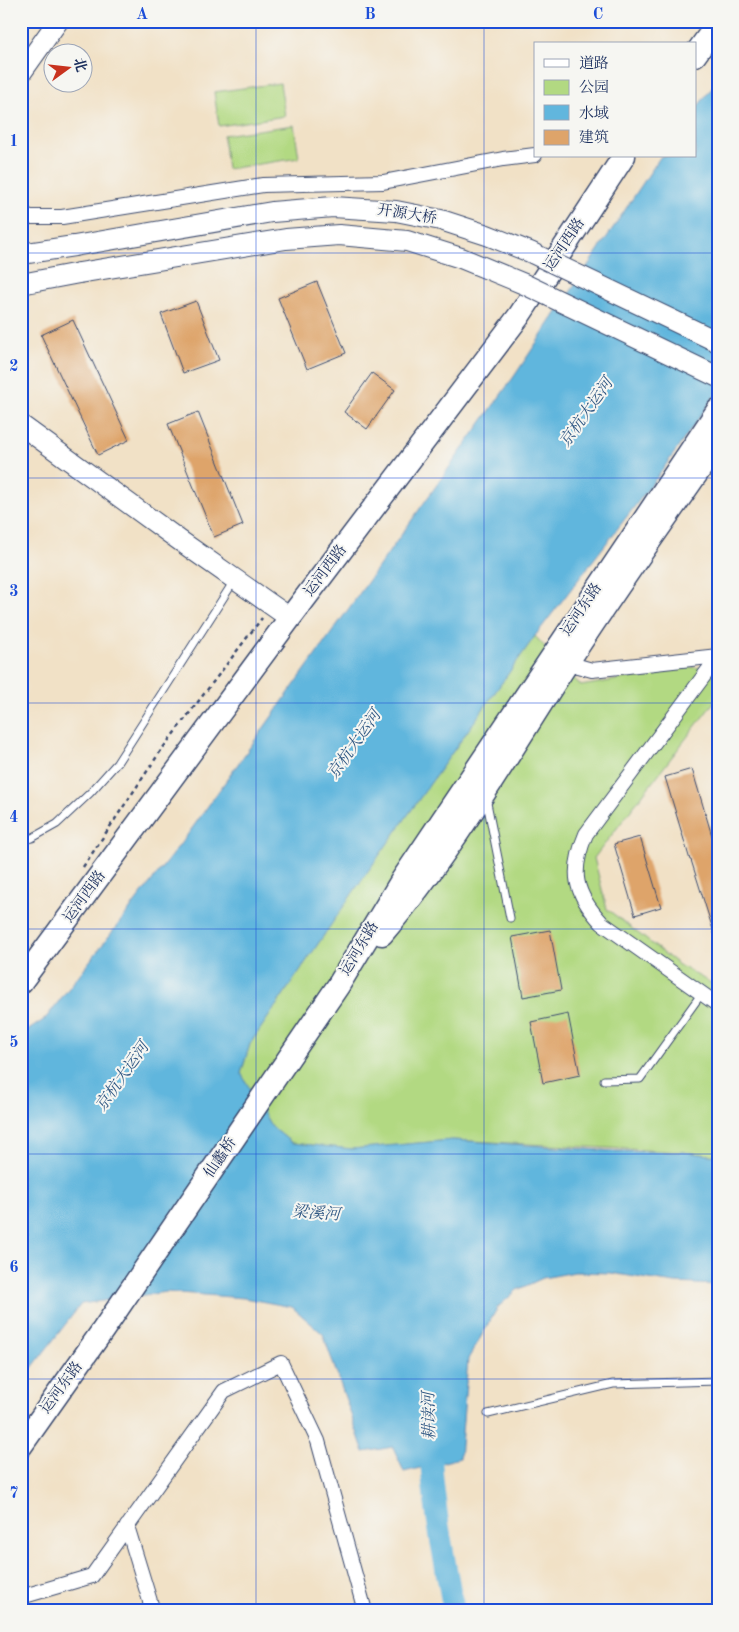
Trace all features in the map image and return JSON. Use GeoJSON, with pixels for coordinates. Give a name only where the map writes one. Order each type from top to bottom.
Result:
{"type":"FeatureCollection","features":[{"type":"Feature","properties":{"kind":"main road"},"geometry":{"type":"LineString","coordinates":[[21,74],[58,21]]}},
{"type":"Feature","properties":{"kind":"main road"},"geometry":{"type":"LineString","coordinates":[[696,54],[718,23]]}},
{"type":"Feature","properties":{"kind":"main road","name":"运河西路"},"geometry":{"type":"LineString","coordinates":[[21,982],[290,618],[518,316],[619,158]]}},
{"type":"Feature","properties":{"kind":"main road","name":"开源大桥"},"geometry":{"type":"LineString","coordinates":[[22,254],[272,212],[333,207],[396,211],[440,220],[496,238],[530,252],[718,342]]}},
{"type":"Feature","properties":{"kind":"main road"},"geometry":{"type":"LineString","coordinates":[[21,284],[286,239],[339,235],[406,241],[461,258],[524,284],[718,377]]}},
{"type":"Feature","properties":{"kind":"main road","name":"运河东路"},"geometry":{"type":"LineString","coordinates":[[338,986],[402,880],[718,410]]}},
{"type":"Feature","properties":{"kind":"main road"},"geometry":{"type":"LineString","coordinates":[[21,425],[290,618]]}},
{"type":"Feature","properties":{"kind":"main road","name":"运河东路"},"geometry":{"type":"LineString","coordinates":[[338,986],[413,898],[485,793],[567,663],[718,443]]}},
{"type":"Feature","properties":{"kind":"main road","name":"仙蠡桥"},"geometry":{"type":"LineString","coordinates":[[104,1330],[338,986]]}},
{"type":"Feature","properties":{"kind":"main road","name":"运河东路"},"geometry":{"type":"LineString","coordinates":[[21,1446],[104,1330]]}},
{"type":"Feature","properties":{"kind":"street"},"geometry":{"type":"LineString","coordinates":[[21,214],[31,217],[62,216],[263,185],[383,182],[503,159],[534,156]]}},
{"type":"Feature","properties":{"kind":"street"},"geometry":{"type":"LineString","coordinates":[[567,663],[592,670],[718,657]]}},
{"type":"Feature","properties":{"kind":"street"},"geometry":{"type":"LineString","coordinates":[[718,657],[586,834],[579,852],[577,873],[580,890],[588,907],[602,923],[718,1005]]}},
{"type":"Feature","properties":{"kind":"street"},"geometry":{"type":"LineString","coordinates":[[21,1597],[92,1576],[224,1392],[281,1363],[318,1441],[365,1611]]}},
{"type":"Feature","properties":{"kind":"street"},"geometry":{"type":"LineString","coordinates":[[128,1526],[153,1611]]}},
{"type":"Feature","properties":{"kind":"lane"},"geometry":{"type":"LineString","coordinates":[[21,841],[32,838],[57,824],[90,793],[117,763],[235,579]]}},
{"type":"Feature","properties":{"kind":"lane"},"geometry":{"type":"LineString","coordinates":[[485,793],[510,918]]}},
{"type":"Feature","properties":{"kind":"lane"},"geometry":{"type":"LineString","coordinates":[[604,1080],[640,1079],[702,993]]}},
{"type":"Feature","properties":{"kind":"lane"},"geometry":{"type":"LineString","coordinates":[[488,1414],[613,1384],[718,1381]]}},
{"type":"Feature","properties":{"kind":"path"},"geometry":{"type":"LineString","coordinates":[[80,871],[162,749],[272,605]]}},
{"type":"Feature","properties":{"kind":"green space"},"geometry":{"type":"Polygon","coordinates":[[[280,83],[285,116],[219,126],[214,92],[280,83]]]}},
{"type":"Feature","properties":{"kind":"green space"},"geometry":{"type":"Polygon","coordinates":[[[294,125],[299,158],[227,169],[223,135],[294,125]]]}},
{"type":"Feature","properties":{"kind":"green space"},"geometry":{"type":"Polygon","coordinates":[[[535,636],[581,686],[689,667],[718,669],[718,697],[594,858],[607,909],[679,965],[718,987],[718,1156],[683,1152],[452,1140],[352,1149],[292,1143],[271,1126],[241,1074],[250,1044],[356,888],[535,636]]]}},
{"type":"Feature","properties":{"kind":"water"},"geometry":{"type":"Polygon","coordinates":[[[718,80],[718,391],[658,476],[535,636],[356,888],[250,1044],[241,1073],[271,1126],[292,1143],[352,1149],[452,1140],[614,1151],[683,1152],[718,1156],[718,1285],[675,1283],[610,1273],[575,1272],[543,1278],[517,1290],[498,1307],[468,1359],[460,1458],[404,1472],[393,1447],[364,1452],[323,1334],[292,1307],[244,1298],[166,1292],[81,1304],[21,1382],[21,1035],[45,1019],[188,834],[515,375],[660,158],[696,158],[696,109],[718,80]]]}},
{"type":"Feature","properties":{"kind":"building"},"geometry":{"type":"Polygon","coordinates":[[[317,282],[346,353],[307,369],[278,298],[317,282]]]}},
{"type":"Feature","properties":{"kind":"building"},"geometry":{"type":"Polygon","coordinates":[[[196,301],[219,360],[183,373],[161,314],[196,301]]]}},
{"type":"Feature","properties":{"kind":"building"},"geometry":{"type":"Polygon","coordinates":[[[73,320],[129,440],[98,455],[41,335],[73,320]]]}},
{"type":"Feature","properties":{"kind":"building"},"geometry":{"type":"Polygon","coordinates":[[[372,373],[395,390],[367,429],[344,412],[372,373]]]}},
{"type":"Feature","properties":{"kind":"building"},"geometry":{"type":"Polygon","coordinates":[[[198,412],[243,525],[214,537],[168,424],[198,412]]]}},
{"type":"Feature","properties":{"kind":"building"},"geometry":{"type":"Polygon","coordinates":[[[692,769],[718,856],[718,936],[715,936],[665,777],[692,769]]]}},
{"type":"Feature","properties":{"kind":"building"},"geometry":{"type":"Polygon","coordinates":[[[640,837],[661,907],[635,915],[614,844],[640,837]]]}},
{"type":"Feature","properties":{"kind":"building"},"geometry":{"type":"Polygon","coordinates":[[[550,930],[561,990],[523,997],[512,937],[550,930]]]}},
{"type":"Feature","properties":{"kind":"building"},"geometry":{"type":"Polygon","coordinates":[[[568,1014],[580,1075],[543,1083],[531,1022],[568,1014]]]}},
{"type":"Feature","properties":{"kind":"waterway","name":"耕读河"},"geometry":{"type":"LineString","coordinates":[[430,1436],[435,1502],[454,1611]]}},
{"type":"Feature","properties":{"kind":"water label","name":"京杭大运河"},"geometry":{"type":"Point","coordinates":[587,413]}},
{"type":"Feature","properties":{"kind":"water label","name":"京杭大运河"},"geometry":{"type":"Point","coordinates":[355,745]}},
{"type":"Feature","properties":{"kind":"water label","name":"京杭大运河"},"geometry":{"type":"Point","coordinates":[123,1077]}},
{"type":"Feature","properties":{"kind":"water label","name":"梁溪河"},"geometry":{"type":"Point","coordinates":[316,1214]}}]}
